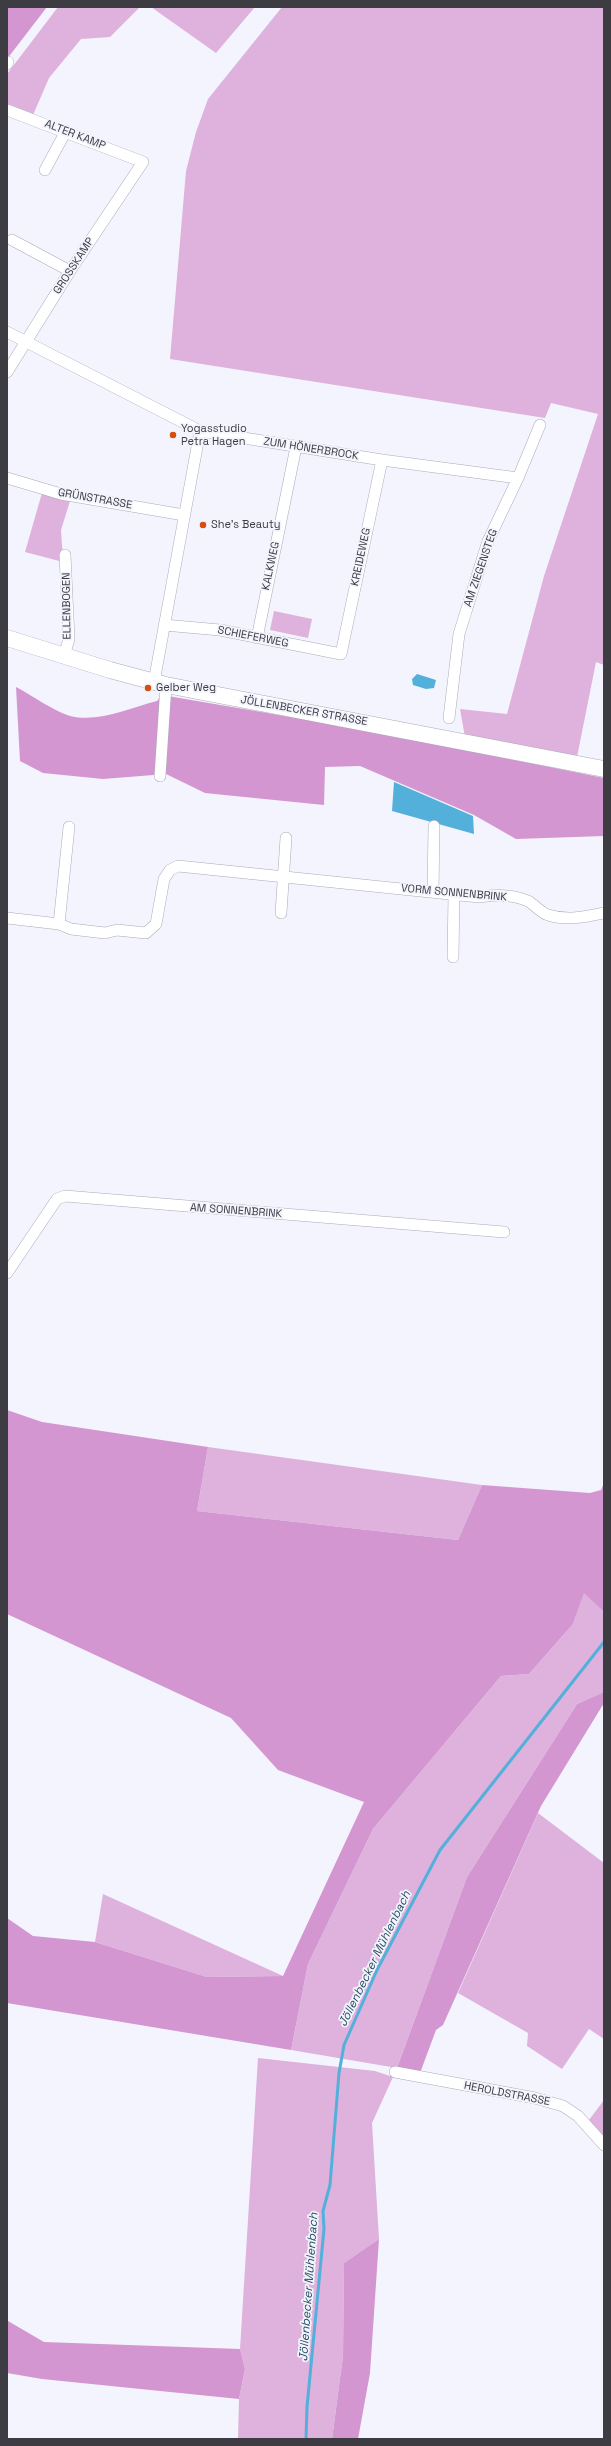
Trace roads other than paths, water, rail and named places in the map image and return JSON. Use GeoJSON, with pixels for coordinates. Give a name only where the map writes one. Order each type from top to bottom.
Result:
{"type":"FeatureCollection","features":[{"type":"Feature","properties":{"kind":"main road","name":"JÖLLENBECKER STRASSE"},"geometry":{"type":"LineString","coordinates":[[7,638],[160,683],[604,769]]}},
{"type":"Feature","properties":{"kind":"street","name":"ALTER KAMP"},"geometry":{"type":"LineString","coordinates":[[7,110],[66,131],[143,162]]}},
{"type":"Feature","properties":{"kind":"street"},"geometry":{"type":"LineString","coordinates":[[45,170],[66,131]]}},
{"type":"Feature","properties":{"kind":"street","name":"GROSSKAMP"},"geometry":{"type":"LineString","coordinates":[[7,372],[70,271],[143,162]]}},
{"type":"Feature","properties":{"kind":"street"},"geometry":{"type":"LineString","coordinates":[[12,240],[70,271]]}},
{"type":"Feature","properties":{"kind":"street","name":"ZUM HÖNERBROCK"},"geometry":{"type":"LineString","coordinates":[[7,332],[200,432],[382,460],[518,478]]}},
{"type":"Feature","properties":{"kind":"street","name":"AM ZIEGENSTEG"},"geometry":{"type":"LineString","coordinates":[[449,718],[459,634],[488,541],[518,478],[540,425]]}},
{"type":"Feature","properties":{"kind":"street"},"geometry":{"type":"LineString","coordinates":[[160,776],[160,683],[164,625],[200,432]]}},
{"type":"Feature","properties":{"kind":"street","name":"KALKWEG"},"geometry":{"type":"LineString","coordinates":[[257,638],[296,447]]}},
{"type":"Feature","properties":{"kind":"street","name":"KREIDEWEG"},"geometry":{"type":"LineString","coordinates":[[341,654],[382,460]]}},
{"type":"Feature","properties":{"kind":"street","name":"GRÜNSTRASSE"},"geometry":{"type":"LineString","coordinates":[[7,478],[61,494],[184,515]]}},
{"type":"Feature","properties":{"kind":"street","name":"ELLENBOGEN"},"geometry":{"type":"LineString","coordinates":[[64,656],[69,639],[65,555]]}},
{"type":"Feature","properties":{"kind":"street","name":"SCHIEFERWEG"},"geometry":{"type":"LineString","coordinates":[[164,625],[220,630],[341,654]]}},
{"type":"Feature","properties":{"kind":"street"},"geometry":{"type":"LineString","coordinates":[[433,892],[434,826]]}},
{"type":"Feature","properties":{"kind":"street"},"geometry":{"type":"LineString","coordinates":[[59,924],[69,827]]}},
{"type":"Feature","properties":{"kind":"street"},"geometry":{"type":"LineString","coordinates":[[281,913],[286,838]]}},
{"type":"Feature","properties":{"kind":"street","name":"VORM SONNENBRINK"},"geometry":{"type":"LineString","coordinates":[[7,918],[59,924],[71,929],[105,933],[117,930],[146,933],[156,924],[164,879],[170,870],[178,866],[478,897],[502,894],[529,902],[540,912],[565,918],[575,919],[604,913]]}},
{"type":"Feature","properties":{"kind":"street"},"geometry":{"type":"LineString","coordinates":[[454,894],[454,957]]}},
{"type":"Feature","properties":{"kind":"street","name":"AM SONNENBRINK"},"geometry":{"type":"LineString","coordinates":[[7,1273],[57,1200],[65,1196],[504,1232]]}},
{"type":"Feature","properties":{"kind":"street","name":"HEROLDSTRASSE"},"geometry":{"type":"LineString","coordinates":[[395,2072],[535,2098],[563,2106],[578,2116],[604,2145]]}},
{"type":"Feature","properties":{"kind":"water"},"geometry":{"type":"Polygon","coordinates":[[[417,674],[436,680],[434,688],[426,689],[413,685],[412,679],[417,674]]]}},
{"type":"Feature","properties":{"kind":"water"},"geometry":{"type":"Polygon","coordinates":[[[394,782],[473,816],[474,834],[392,811],[394,782]]]}},
{"type":"Feature","properties":{"kind":"waterway","name":"Jöllenbecker Mühlenbach"},"geometry":{"type":"LineString","coordinates":[[306,2439],[307,2407],[324,2229],[323,2211],[330,2185],[339,2073],[344,2045],[377,1970],[440,1850],[604,1642]]}},
{"type":"Feature","properties":{"kind":"place","name":"Yogasstudio Petra Hagen"},"geometry":{"type":"Point","coordinates":[173,435]}},
{"type":"Feature","properties":{"kind":"place","name":"She's Beauty"},"geometry":{"type":"Point","coordinates":[203,525]}},
{"type":"Feature","properties":{"kind":"place","name":"Gelber Weg"},"geometry":{"type":"Point","coordinates":[148,688]}}]}
